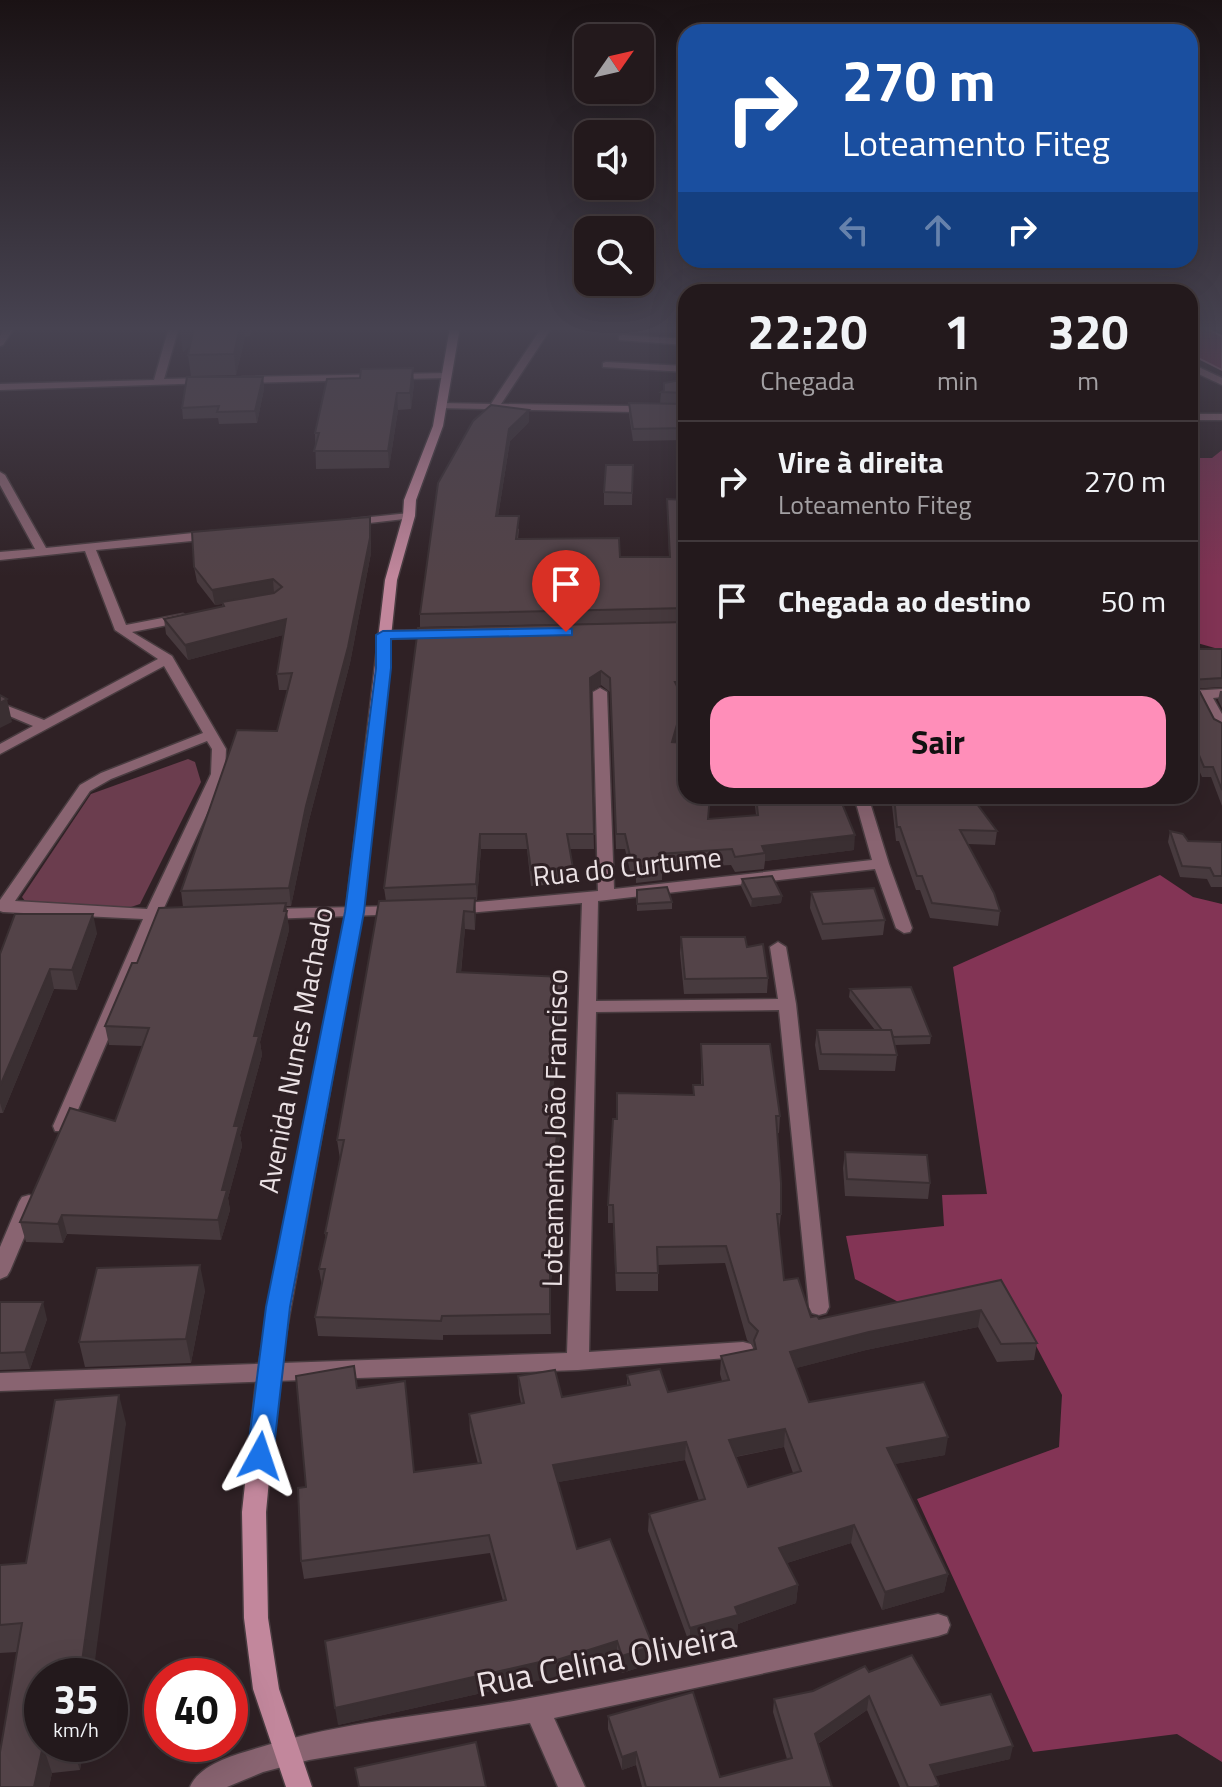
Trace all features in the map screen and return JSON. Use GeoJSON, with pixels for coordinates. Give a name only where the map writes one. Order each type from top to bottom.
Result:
{"type":"FeatureCollection","features":[{"type":"Feature","properties":{"kind":"street","name":"Avenida Nunes Machado"},"geometry":{"type":"LineString","coordinates":[[299,1787],[266,1689],[256,1618],[254,1512],[268,1373],[354,912],[384,668],[383,635],[391,580],[409,516],[410,500],[438,426],[440,410]]}},
{"type":"Feature","properties":{"kind":"street"},"geometry":{"type":"LineString","coordinates":[[1198,417],[1222,417]]}},
{"type":"Feature","properties":{"kind":"street"},"geometry":{"type":"LineString","coordinates":[[0,475],[42,551]]}},
{"type":"Feature","properties":{"kind":"street"},"geometry":{"type":"LineString","coordinates":[[333,524],[409,516]]}},
{"type":"Feature","properties":{"kind":"street"},"geometry":{"type":"LineString","coordinates":[[0,556],[226,534]]}},
{"type":"Feature","properties":{"kind":"street"},"geometry":{"type":"LineString","coordinates":[[55,1143],[152,917],[218,774],[219,749],[167,659],[121,630],[89,546]]}},
{"type":"Feature","properties":{"kind":"street"},"geometry":{"type":"LineString","coordinates":[[121,630],[198,615]]}},
{"type":"Feature","properties":{"kind":"street"},"geometry":{"type":"LineString","coordinates":[[383,635],[460,634]]}},
{"type":"Feature","properties":{"kind":"street"},"geometry":{"type":"LineString","coordinates":[[0,750],[167,659]]}},
{"type":"Feature","properties":{"kind":"street","name":"Loteamento João Francisco"},"geometry":{"type":"LineString","coordinates":[[578,1361],[587,1007],[598,896],[600,692]]}},
{"type":"Feature","properties":{"kind":"street"},"geometry":{"type":"LineString","coordinates":[[1198,694],[1222,693]]}},
{"type":"Feature","properties":{"kind":"street"},"geometry":{"type":"LineString","coordinates":[[1198,695],[1222,727]]}},
{"type":"Feature","properties":{"kind":"street"},"geometry":{"type":"LineString","coordinates":[[0,707],[45,726]]}},
{"type":"Feature","properties":{"kind":"street"},"geometry":{"type":"LineString","coordinates":[[2,906],[85,788],[106,776],[210,735]]}},
{"type":"Feature","properties":{"kind":"street"},"geometry":{"type":"LineString","coordinates":[[863,804],[904,928]]}},
{"type":"Feature","properties":{"kind":"street","name":"Rua do Curtume"},"geometry":{"type":"LineString","coordinates":[[245,914],[426,910],[598,896],[881,864]]}},
{"type":"Feature","properties":{"kind":"street"},"geometry":{"type":"LineString","coordinates":[[2,906],[152,917],[198,915]]}},
{"type":"Feature","properties":{"kind":"street"},"geometry":{"type":"LineString","coordinates":[[778,947],[787,1004],[819,1307]]}},
{"type":"Feature","properties":{"kind":"street"},"geometry":{"type":"LineString","coordinates":[[587,1007],[787,1004]]}},
{"type":"Feature","properties":{"kind":"street"},"geometry":{"type":"LineString","coordinates":[[0,1271],[36,1186]]}},
{"type":"Feature","properties":{"kind":"street"},"geometry":{"type":"LineString","coordinates":[[0,1382],[578,1361],[743,1350]]}},
{"type":"Feature","properties":{"kind":"street","name":"Rua Celina Oliveira"},"geometry":{"type":"LineString","coordinates":[[203,1787],[213,1777],[286,1753],[537,1709],[938,1625]]}},
{"type":"Feature","properties":{"kind":"street"},"geometry":{"type":"LineString","coordinates":[[537,1709],[572,1787]]}},
{"type":"Feature","properties":{"kind":"shaded area"},"geometry":{"type":"Polygon","coordinates":[[[1222,450],[1222,650],[1198,643],[1198,458],[1212,458],[1222,450]]]}},
{"type":"Feature","properties":{"kind":"shaded area"},"geometry":{"type":"Polygon","coordinates":[[[188,759],[195,762],[201,782],[140,904],[128,908],[25,901],[22,897],[91,794],[188,759]]]}},
{"type":"Feature","properties":{"kind":"shaded area"},"geometry":{"type":"Polygon","coordinates":[[[1160,875],[1193,897],[1222,904],[1222,1762],[1177,1734],[1033,1752],[917,1499],[1059,1447],[1062,1395],[1005,1287],[906,1306],[855,1279],[846,1236],[944,1226],[942,1195],[987,1194],[953,967],[1160,875]]]}},
{"type":"Feature","properties":{"kind":"building"},"geometry":{"type":"Polygon","coordinates":[[[218,410],[255,410],[255,411],[218,410]]]}},
{"type":"Feature","properties":{"kind":"building"},"geometry":{"type":"Polygon","coordinates":[[[320,410],[394,410],[388,451],[314,451],[319,433],[315,433],[320,410]]]}},
{"type":"Feature","properties":{"kind":"building"},"geometry":{"type":"Polygon","coordinates":[[[485,410],[529,410],[509,429],[496,516],[519,516],[516,539],[619,538],[620,557],[670,557],[667,499],[678,500],[678,608],[420,614],[438,483],[473,421],[485,410]]]}},
{"type":"Feature","properties":{"kind":"building"},"geometry":{"type":"Polygon","coordinates":[[[630,410],[678,410],[678,428],[633,429],[630,410]]]}},
{"type":"Feature","properties":{"kind":"building"},"geometry":{"type":"Polygon","coordinates":[[[606,465],[633,465],[632,493],[604,492],[606,465]]]}},
{"type":"Feature","properties":{"kind":"building"},"geometry":{"type":"Polygon","coordinates":[[[370,517],[370,538],[348,647],[306,806],[289,888],[181,891],[237,730],[277,731],[292,673],[277,674],[286,619],[185,645],[164,619],[224,606],[222,602],[274,593],[282,587],[273,579],[212,590],[194,567],[192,532],[370,517]]]}},
{"type":"Feature","properties":{"kind":"building"},"geometry":{"type":"Polygon","coordinates":[[[678,622],[678,682],[675,682],[678,688],[678,721],[672,742],[678,742],[678,804],[709,804],[708,819],[758,815],[757,804],[842,804],[855,835],[762,846],[765,853],[735,857],[732,849],[659,854],[663,864],[637,867],[636,856],[630,856],[625,834],[616,834],[610,678],[601,671],[590,678],[594,834],[567,834],[573,868],[531,870],[526,834],[480,834],[476,884],[384,888],[418,628],[678,622]]]}},
{"type":"Feature","properties":{"kind":"building"},"geometry":{"type":"Polygon","coordinates":[[[1198,649],[1222,649],[1222,678],[1198,680],[1198,649]]]}},
{"type":"Feature","properties":{"kind":"building"},"geometry":{"type":"Polygon","coordinates":[[[1198,692],[1214,719],[1222,723],[1222,790],[1213,767],[1204,767],[1198,753],[1198,692]]]}},
{"type":"Feature","properties":{"kind":"building"},"geometry":{"type":"Polygon","coordinates":[[[895,804],[977,804],[997,831],[960,830],[994,893],[1000,911],[932,903],[922,876],[917,876],[900,827],[897,827],[895,804]]]}},
{"type":"Feature","properties":{"kind":"building"},"geometry":{"type":"Polygon","coordinates":[[[1170,831],[1183,834],[1188,841],[1222,842],[1222,876],[1214,876],[1210,868],[1182,866],[1170,831]]]}},
{"type":"Feature","properties":{"kind":"building"},"geometry":{"type":"Polygon","coordinates":[[[772,876],[782,896],[752,899],[742,879],[772,876]]]}},
{"type":"Feature","properties":{"kind":"building"},"geometry":{"type":"Polygon","coordinates":[[[667,887],[672,902],[637,904],[637,890],[667,887]]]}},
{"type":"Feature","properties":{"kind":"building"},"geometry":{"type":"Polygon","coordinates":[[[874,888],[885,920],[823,924],[811,892],[874,888]]]}},
{"type":"Feature","properties":{"kind":"building"},"geometry":{"type":"Polygon","coordinates":[[[475,898],[474,912],[464,911],[457,972],[564,977],[547,1114],[559,1115],[550,1201],[558,1201],[550,1271],[550,1314],[442,1316],[441,1321],[315,1317],[325,1269],[319,1269],[344,1140],[337,1140],[379,901],[475,898]]]}},
{"type":"Feature","properties":{"kind":"building"},"geometry":{"type":"Polygon","coordinates":[[[286,903],[284,911],[287,911],[254,1036],[259,1036],[234,1126],[239,1126],[222,1190],[227,1190],[218,1220],[62,1215],[58,1224],[20,1222],[70,1108],[115,1121],[149,1028],[105,1026],[132,963],[137,963],[159,908],[286,903]]]}},
{"type":"Feature","properties":{"kind":"building"},"geometry":{"type":"Polygon","coordinates":[[[15,914],[93,914],[72,970],[50,969],[0,1086],[0,954],[15,914]]]}},
{"type":"Feature","properties":{"kind":"building"},"geometry":{"type":"Polygon","coordinates":[[[681,937],[745,937],[747,947],[763,944],[768,978],[685,979],[681,937]]]}},
{"type":"Feature","properties":{"kind":"building"},"geometry":{"type":"Polygon","coordinates":[[[911,987],[931,1036],[893,1037],[891,1030],[882,1030],[850,989],[911,987]]]}},
{"type":"Feature","properties":{"kind":"building"},"geometry":{"type":"Polygon","coordinates":[[[817,1030],[891,1030],[897,1055],[821,1054],[817,1030]]]}},
{"type":"Feature","properties":{"kind":"building"},"geometry":{"type":"Polygon","coordinates":[[[701,1044],[770,1044],[780,1116],[776,1116],[781,1214],[777,1214],[784,1280],[798,1278],[811,1317],[817,1316],[819,1319],[1001,1280],[1037,1343],[1001,1344],[981,1310],[869,1332],[790,1352],[809,1402],[924,1382],[948,1437],[887,1448],[948,1574],[885,1592],[854,1525],[779,1548],[798,1585],[735,1607],[738,1615],[690,1628],[649,1514],[705,1499],[686,1442],[553,1465],[577,1549],[610,1539],[653,1646],[622,1656],[617,1641],[541,1665],[540,1662],[335,1708],[325,1641],[506,1600],[489,1535],[301,1561],[298,1488],[306,1487],[296,1376],[354,1366],[357,1388],[405,1381],[414,1472],[481,1463],[469,1414],[524,1403],[518,1376],[555,1370],[562,1397],[630,1385],[627,1375],[660,1369],[668,1392],[729,1380],[721,1356],[756,1349],[754,1340],[758,1331],[749,1322],[726,1246],[657,1247],[658,1273],[616,1273],[613,1205],[608,1205],[617,1093],[694,1095],[693,1085],[703,1085],[701,1044]],[[785,1429],[729,1440],[748,1487],[801,1471],[785,1429]]]}},
{"type":"Feature","properties":{"kind":"building"},"geometry":{"type":"Polygon","coordinates":[[[845,1152],[927,1155],[930,1183],[847,1179],[845,1152]]]}},
{"type":"Feature","properties":{"kind":"building"},"geometry":{"type":"Polygon","coordinates":[[[200,1265],[186,1339],[79,1342],[97,1268],[200,1265]]]}},
{"type":"Feature","properties":{"kind":"building"},"geometry":{"type":"Polygon","coordinates":[[[0,1302],[43,1302],[25,1352],[0,1353],[0,1302]]]}},
{"type":"Feature","properties":{"kind":"building"},"geometry":{"type":"Polygon","coordinates":[[[119,1395],[82,1658],[24,1658],[24,1762],[39,1762],[34,1787],[0,1787],[0,1752],[22,1623],[0,1625],[0,1565],[26,1563],[55,1400],[119,1395]]]}},
{"type":"Feature","properties":{"kind":"building"},"geometry":{"type":"Polygon","coordinates":[[[912,1655],[941,1705],[991,1694],[1013,1746],[930,1765],[939,1785],[908,1787],[869,1696],[815,1734],[832,1787],[646,1787],[636,1752],[622,1757],[608,1716],[693,1692],[720,1777],[792,1758],[774,1699],[813,1691],[865,1666],[869,1672],[912,1655]]]}},
{"type":"Feature","properties":{"kind":"building"},"geometry":{"type":"Polygon","coordinates":[[[476,1742],[486,1787],[359,1787],[355,1768],[476,1742]]]}},
{"type":"Feature","properties":{"kind":"route"},"geometry":{"type":"LineString","coordinates":[[260,1456],[278,1307],[354,912],[384,668],[383,635],[566,632]]}}]}
